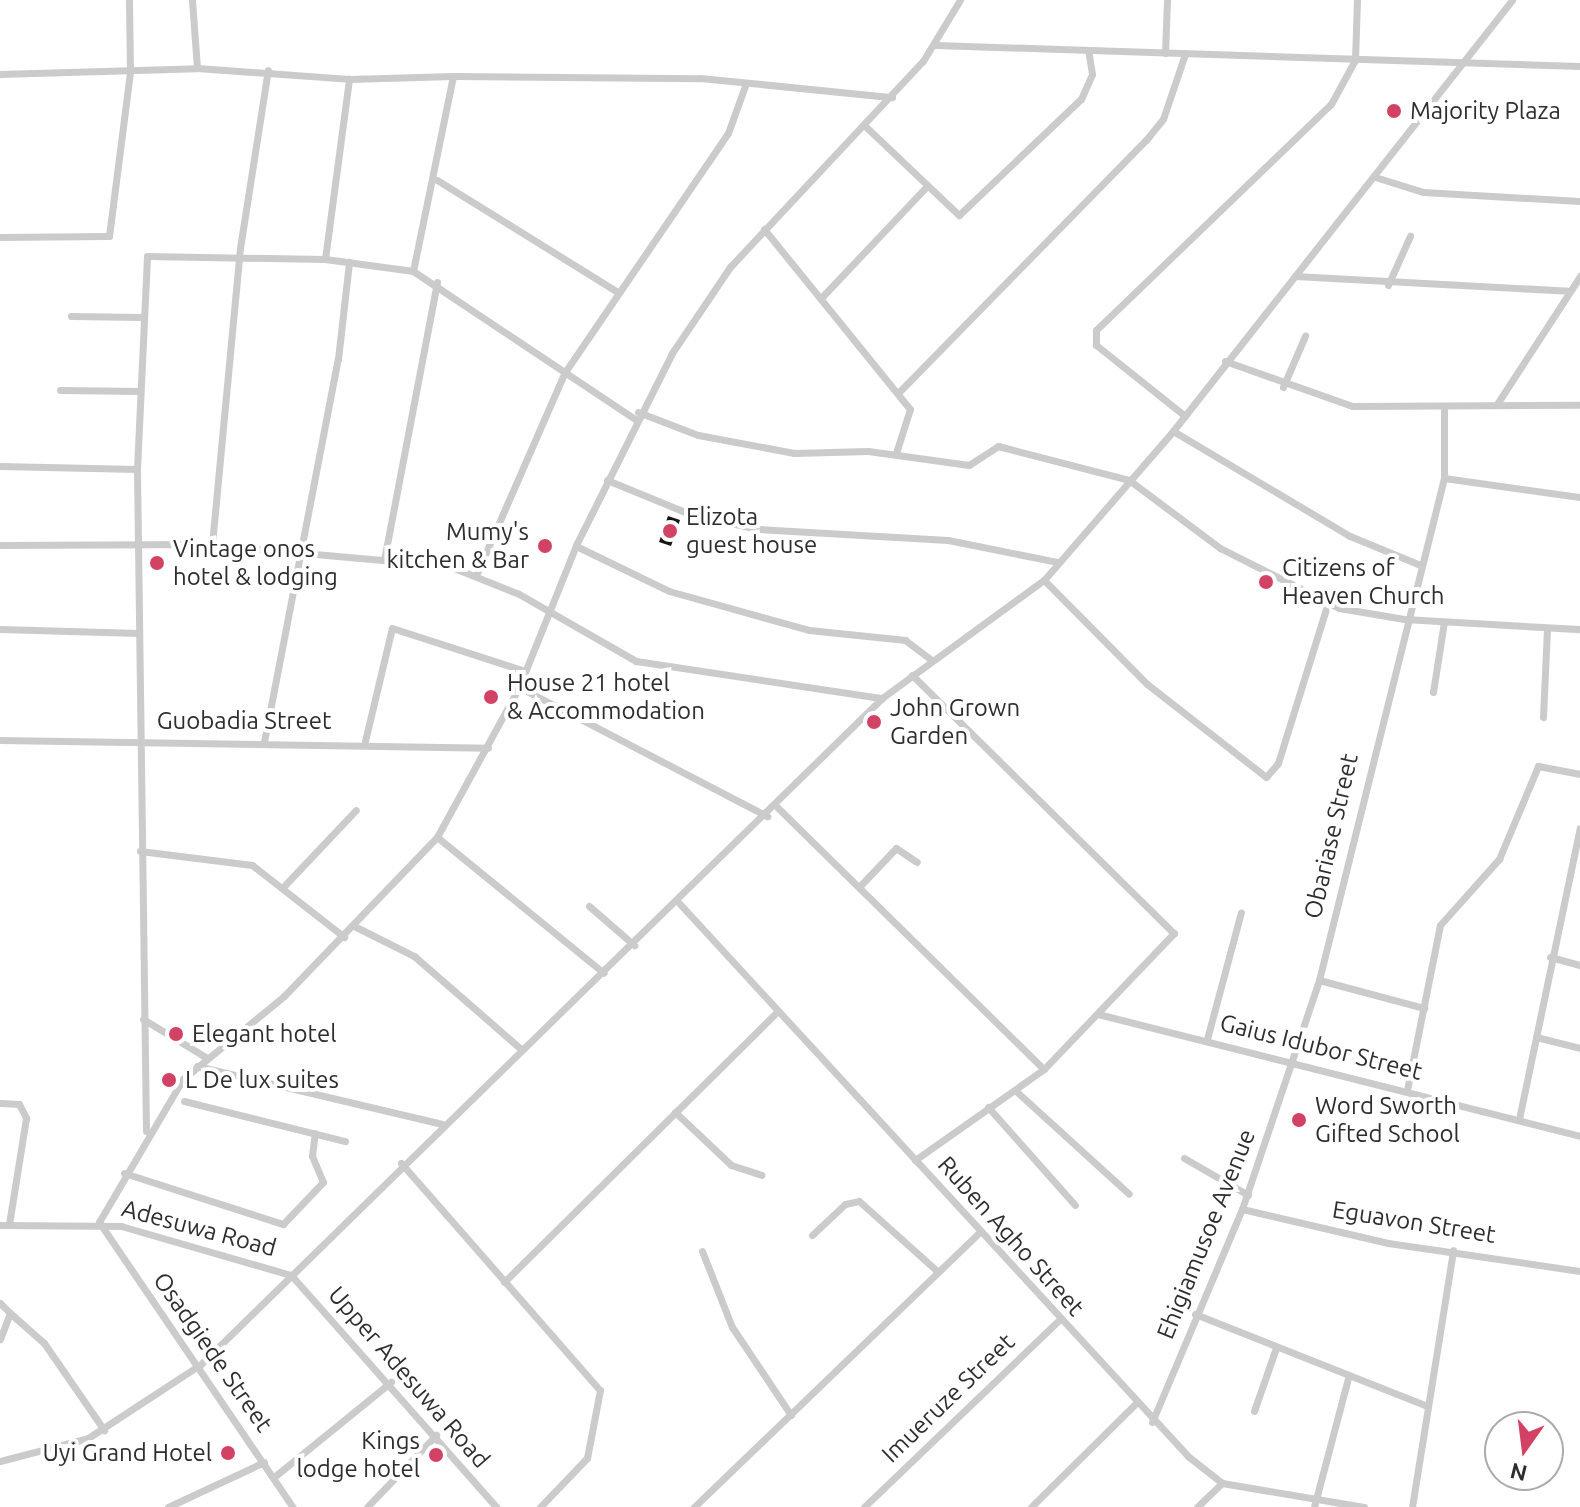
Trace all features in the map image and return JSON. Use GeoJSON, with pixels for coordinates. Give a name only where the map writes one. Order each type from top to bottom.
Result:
{"type":"FeatureCollection","features":[{"type":"Feature","properties":{"kind":"street"},"geometry":{"type":"LineString","coordinates":[[0,237],[109,236],[130,72],[129,0]]}},
{"type":"Feature","properties":{"kind":"street"},"geometry":{"type":"LineString","coordinates":[[192,0],[197,68]]}},
{"type":"Feature","properties":{"kind":"street"},"geometry":{"type":"LineString","coordinates":[[99,1222],[146,1133],[197,1066],[356,927],[437,837],[519,687],[576,546],[636,416],[712,291],[764,229],[892,97],[936,45],[960,0]]}},
{"type":"Feature","properties":{"kind":"street"},"geometry":{"type":"LineString","coordinates":[[1165,53],[1167,0]]}},
{"type":"Feature","properties":{"kind":"street"},"geometry":{"type":"LineString","coordinates":[[1185,416],[1096,345],[1096,330],[1331,104],[1355,60],[1357,0]]}},
{"type":"Feature","properties":{"kind":"street"},"geometry":{"type":"LineString","coordinates":[[0,1461],[64,1450],[104,1430],[201,1364],[401,1163],[679,903],[882,698],[1044,580],[1173,431],[1225,361],[1468,63],[1512,0]]}},
{"type":"Feature","properties":{"kind":"street"},"geometry":{"type":"LineString","coordinates":[[936,45],[1580,66]]}},
{"type":"Feature","properties":{"kind":"street"},"geometry":{"type":"LineString","coordinates":[[864,125],[953,212],[965,210],[1081,99],[1092,74],[1088,50]]}},
{"type":"Feature","properties":{"kind":"street"},"geometry":{"type":"LineString","coordinates":[[899,392],[1146,140],[1163,119],[1185,54]]}},
{"type":"Feature","properties":{"kind":"street"},"geometry":{"type":"LineString","coordinates":[[0,74],[197,68],[268,70],[349,79],[453,76],[746,83],[892,97]]}},
{"type":"Feature","properties":{"kind":"street"},"geometry":{"type":"LineString","coordinates":[[212,544],[240,255],[268,70]]}},
{"type":"Feature","properties":{"kind":"street"},"geometry":{"type":"LineString","coordinates":[[413,271],[437,180],[453,76]]}},
{"type":"Feature","properties":{"kind":"street"},"geometry":{"type":"LineString","coordinates":[[325,259],[349,79]]}},
{"type":"Feature","properties":{"kind":"street"},"geometry":{"type":"LineString","coordinates":[[477,573],[565,372],[616,291],[728,133],[746,83]]}},
{"type":"Feature","properties":{"kind":"street"},"geometry":{"type":"LineString","coordinates":[[1375,177],[1423,192],[1580,201]]}},
{"type":"Feature","properties":{"kind":"street"},"geometry":{"type":"LineString","coordinates":[[437,180],[616,291]]}},
{"type":"Feature","properties":{"kind":"street"},"geometry":{"type":"LineString","coordinates":[[822,297],[927,186]]}},
{"type":"Feature","properties":{"kind":"street"},"geometry":{"type":"LineString","coordinates":[[764,229],[899,392],[911,416],[896,453]]}},
{"type":"Feature","properties":{"kind":"street"},"geometry":{"type":"LineString","coordinates":[[1388,285],[1410,236]]}},
{"type":"Feature","properties":{"kind":"street"},"geometry":{"type":"LineString","coordinates":[[146,1133],[137,469],[143,270],[152,252],[325,259],[413,271],[437,282],[565,372],[636,416],[698,435],[794,453],[896,453],[969,465],[998,446],[1129,480],[1220,548],[1328,602],[1404,619],[1580,629]]}},
{"type":"Feature","properties":{"kind":"street"},"geometry":{"type":"LineString","coordinates":[[264,742],[338,359],[349,262]]}},
{"type":"Feature","properties":{"kind":"street"},"geometry":{"type":"LineString","coordinates":[[1295,276],[1388,285],[1569,291]]}},
{"type":"Feature","properties":{"kind":"street"},"geometry":{"type":"LineString","coordinates":[[1497,404],[1580,276]]}},
{"type":"Feature","properties":{"kind":"street"},"geometry":{"type":"LineString","coordinates":[[384,560],[437,282]]}},
{"type":"Feature","properties":{"kind":"street"},"geometry":{"type":"LineString","coordinates":[[71,316],[142,317]]}},
{"type":"Feature","properties":{"kind":"street"},"geometry":{"type":"LineString","coordinates":[[1283,387],[1305,336]]}},
{"type":"Feature","properties":{"kind":"street"},"geometry":{"type":"LineString","coordinates":[[1225,361],[1283,387],[1352,406],[1580,405]]}},
{"type":"Feature","properties":{"kind":"street"},"geometry":{"type":"LineString","coordinates":[[60,390],[140,391]]}},
{"type":"Feature","properties":{"kind":"street","name":"Obariase Street"},"geometry":{"type":"LineString","coordinates":[[1292,1060],[1319,980],[1404,619],[1444,478],[1444,407]]}},
{"type":"Feature","properties":{"kind":"street"},"geometry":{"type":"LineString","coordinates":[[1173,431],[1350,536],[1418,564]]}},
{"type":"Feature","properties":{"kind":"street"},"geometry":{"type":"LineString","coordinates":[[0,466],[137,469]]}},
{"type":"Feature","properties":{"kind":"street"},"geometry":{"type":"LineString","coordinates":[[1444,478],[1580,497]]}},
{"type":"Feature","properties":{"kind":"street"},"geometry":{"type":"LineString","coordinates":[[607,480],[690,514],[758,529],[948,540],[1057,562]]}},
{"type":"Feature","properties":{"kind":"street"},"geometry":{"type":"LineString","coordinates":[[0,545],[212,544],[298,557],[384,560],[477,573],[549,614],[662,669],[819,684],[882,698]]}},
{"type":"Feature","properties":{"kind":"street"},"geometry":{"type":"LineString","coordinates":[[576,546],[669,591],[809,630],[905,640],[932,660]]}},
{"type":"Feature","properties":{"kind":"street"},"geometry":{"type":"LineString","coordinates":[[1044,580],[1147,684],[1266,777],[1278,763],[1328,602]]}},
{"type":"Feature","properties":{"kind":"street"},"geometry":{"type":"LineString","coordinates":[[1433,692],[1444,622]]}},
{"type":"Feature","properties":{"kind":"street"},"geometry":{"type":"LineString","coordinates":[[365,741],[392,628],[525,671]]}},
{"type":"Feature","properties":{"kind":"street"},"geometry":{"type":"LineString","coordinates":[[1543,717],[1547,628]]}},
{"type":"Feature","properties":{"kind":"street"},"geometry":{"type":"LineString","coordinates":[[0,629],[139,633]]}},
{"type":"Feature","properties":{"kind":"street"},"geometry":{"type":"LineString","coordinates":[[912,675],[1172,929],[1172,938],[1044,1069],[1017,1092],[988,1107],[915,1160]]}},
{"type":"Feature","properties":{"kind":"street"},"geometry":{"type":"LineString","coordinates":[[519,687],[767,816]]}},
{"type":"Feature","properties":{"kind":"street","name":"Guobadia Street"},"geometry":{"type":"LineString","coordinates":[[0,740],[365,741],[488,748]]}},
{"type":"Feature","properties":{"kind":"street"},"geometry":{"type":"LineString","coordinates":[[1407,1090],[1440,925],[1499,859],[1530,776],[1538,766],[1580,774]]}},
{"type":"Feature","properties":{"kind":"street"},"geometry":{"type":"LineString","coordinates":[[777,807],[1044,1069]]}},
{"type":"Feature","properties":{"kind":"street"},"geometry":{"type":"LineString","coordinates":[[285,885],[356,810]]}},
{"type":"Feature","properties":{"kind":"street"},"geometry":{"type":"LineString","coordinates":[[1519,1119],[1550,957],[1580,828]]}},
{"type":"Feature","properties":{"kind":"street"},"geometry":{"type":"LineString","coordinates":[[437,837],[604,973]]}},
{"type":"Feature","properties":{"kind":"street"},"geometry":{"type":"LineString","coordinates":[[860,886],[896,848],[917,862]]}},
{"type":"Feature","properties":{"kind":"street"},"geometry":{"type":"LineString","coordinates":[[140,851],[243,861],[285,885],[344,937]]}},
{"type":"Feature","properties":{"kind":"street","name":"Ruben Agho Street"},"geometry":{"type":"LineString","coordinates":[[679,903],[915,1160],[978,1234],[1060,1319],[1134,1405],[1222,1483]]}},
{"type":"Feature","properties":{"kind":"street"},"geometry":{"type":"LineString","coordinates":[[589,906],[634,945]]}},
{"type":"Feature","properties":{"kind":"street"},"geometry":{"type":"LineString","coordinates":[[1207,1039],[1241,912]]}},
{"type":"Feature","properties":{"kind":"street"},"geometry":{"type":"LineString","coordinates":[[356,927],[414,956],[522,1050]]}},
{"type":"Feature","properties":{"kind":"street"},"geometry":{"type":"LineString","coordinates":[[1550,957],[1580,965]]}},
{"type":"Feature","properties":{"kind":"street"},"geometry":{"type":"LineString","coordinates":[[1319,980],[1424,1008]]}},
{"type":"Feature","properties":{"kind":"street"},"geometry":{"type":"LineString","coordinates":[[504,1282],[778,1011]]}},
{"type":"Feature","properties":{"kind":"street","name":"Gaius Idubor Street"},"geometry":{"type":"LineString","coordinates":[[1098,1014],[1292,1060],[1580,1136]]}},
{"type":"Feature","properties":{"kind":"street"},"geometry":{"type":"LineString","coordinates":[[143,1019],[207,1058]]}},
{"type":"Feature","properties":{"kind":"street"},"geometry":{"type":"LineString","coordinates":[[1536,1037],[1580,1048]]}},
{"type":"Feature","properties":{"kind":"street","name":"Ehigiamusoe Avenue"},"geometry":{"type":"LineString","coordinates":[[1152,1422],[1195,1314],[1248,1195],[1292,1060]]}},
{"type":"Feature","properties":{"kind":"street"},"geometry":{"type":"LineString","coordinates":[[197,1066],[442,1124]]}},
{"type":"Feature","properties":{"kind":"street"},"geometry":{"type":"LineString","coordinates":[[1017,1092],[1129,1194]]}},
{"type":"Feature","properties":{"kind":"street"},"geometry":{"type":"LineString","coordinates":[[184,1101],[345,1141]]}},
{"type":"Feature","properties":{"kind":"street"},"geometry":{"type":"LineString","coordinates":[[0,1103],[19,1104],[26,1118],[4,1224]]}},
{"type":"Feature","properties":{"kind":"street"},"geometry":{"type":"LineString","coordinates":[[988,1107],[1075,1205]]}},
{"type":"Feature","properties":{"kind":"street"},"geometry":{"type":"LineString","coordinates":[[675,1112],[731,1165],[761,1175]]}},
{"type":"Feature","properties":{"kind":"street"},"geometry":{"type":"LineString","coordinates":[[124,1173],[283,1224],[323,1182],[312,1156],[315,1133]]}},
{"type":"Feature","properties":{"kind":"street"},"geometry":{"type":"LineString","coordinates":[[1184,1158],[1248,1195]]}},
{"type":"Feature","properties":{"kind":"street"},"geometry":{"type":"LineString","coordinates":[[401,1163],[600,1390],[587,1458],[540,1507]]}},
{"type":"Feature","properties":{"kind":"street"},"geometry":{"type":"LineString","coordinates":[[812,1235],[845,1204],[859,1201],[937,1271]]}},
{"type":"Feature","properties":{"kind":"street","name":"Eguavon Street"},"geometry":{"type":"LineString","coordinates":[[1242,1209],[1580,1271]]}},
{"type":"Feature","properties":{"kind":"street","name":"Adesuwa Road"},"geometry":{"type":"LineString","coordinates":[[4,1224],[99,1222],[291,1275]]}},
{"type":"Feature","properties":{"kind":"street","name":"Osadgiede Street"},"geometry":{"type":"LineString","coordinates":[[99,1222],[201,1364],[293,1507]]}},
{"type":"Feature","properties":{"kind":"street"},"geometry":{"type":"LineString","coordinates":[[694,1507],[978,1234]]}},
{"type":"Feature","properties":{"kind":"street"},"geometry":{"type":"LineString","coordinates":[[1412,1507],[1425,1405],[1453,1250]]}},
{"type":"Feature","properties":{"kind":"street"},"geometry":{"type":"LineString","coordinates":[[702,1251],[732,1327],[791,1415]]}},
{"type":"Feature","properties":{"kind":"street","name":"Upper Adesuwa Road"},"geometry":{"type":"LineString","coordinates":[[291,1275],[391,1382],[496,1507]]}},
{"type":"Feature","properties":{"kind":"street"},"geometry":{"type":"LineString","coordinates":[[0,1305],[44,1343],[104,1430]]}},
{"type":"Feature","properties":{"kind":"street"},"geometry":{"type":"LineString","coordinates":[[0,1339],[10,1313]]}},
{"type":"Feature","properties":{"kind":"street"},"geometry":{"type":"LineString","coordinates":[[1195,1314],[1348,1378],[1425,1405]]}},
{"type":"Feature","properties":{"kind":"street","name":"Imueruze Street"},"geometry":{"type":"LineString","coordinates":[[864,1507],[1060,1319]]}},
{"type":"Feature","properties":{"kind":"street"},"geometry":{"type":"LineString","coordinates":[[1254,1411],[1276,1348]]}},
{"type":"Feature","properties":{"kind":"street"},"geometry":{"type":"LineString","coordinates":[[1317,1504],[1348,1378]]}},
{"type":"Feature","properties":{"kind":"street"},"geometry":{"type":"LineString","coordinates":[[274,1477],[391,1382]]}},
{"type":"Feature","properties":{"kind":"street"},"geometry":{"type":"LineString","coordinates":[[1031,1507],[1134,1405]]}},
{"type":"Feature","properties":{"kind":"street"},"geometry":{"type":"LineString","coordinates":[[367,1507],[436,1435]]}},
{"type":"Feature","properties":{"kind":"street"},"geometry":{"type":"LineString","coordinates":[[168,1507],[264,1462]]}},
{"type":"Feature","properties":{"kind":"street"},"geometry":{"type":"LineString","coordinates":[[1197,1507],[1222,1483],[1317,1504],[1364,1507]]}},
{"type":"Feature","properties":{"kind":"street"},"geometry":{"type":"LineString","coordinates":[[480,1507],[489,1499]]}},
{"type":"Feature","properties":{"kind":"building","name":"Elizota guest house"},"geometry":{"type":"Polygon","coordinates":[[[668,516],[680,520],[671,546],[659,542],[668,516]]]}},
{"type":"Feature","properties":{"kind":"place","name":"Majority Plaza"},"geometry":{"type":"Point","coordinates":[1394,111]}},
{"type":"Feature","properties":{"kind":"place","name":"Elizota guest house"},"geometry":{"type":"Point","coordinates":[670,531]}},
{"type":"Feature","properties":{"kind":"place","name":"Mumy's kitchen & Bar"},"geometry":{"type":"Point","coordinates":[545,546]}},
{"type":"Feature","properties":{"kind":"place","name":"Vintage onos hotel & lodging"},"geometry":{"type":"Point","coordinates":[157,563]}},
{"type":"Feature","properties":{"kind":"place","name":"Citizens of Heaven Church"},"geometry":{"type":"Point","coordinates":[1266,582]}},
{"type":"Feature","properties":{"kind":"place","name":"House 21 hotel & Accommodation"},"geometry":{"type":"Point","coordinates":[491,697]}},
{"type":"Feature","properties":{"kind":"place","name":"John Grown Garden"},"geometry":{"type":"Point","coordinates":[874,722]}},
{"type":"Feature","properties":{"kind":"place","name":"Elegant hotel"},"geometry":{"type":"Point","coordinates":[176,1034]}},
{"type":"Feature","properties":{"kind":"place","name":"L De lux suites"},"geometry":{"type":"Point","coordinates":[169,1080]}},
{"type":"Feature","properties":{"kind":"place","name":"Word Sworth Gifted School"},"geometry":{"type":"Point","coordinates":[1299,1120]}},
{"type":"Feature","properties":{"kind":"place","name":"Uyi Grand Hotel"},"geometry":{"type":"Point","coordinates":[228,1453]}},
{"type":"Feature","properties":{"kind":"place","name":"Kings lodge hotel"},"geometry":{"type":"Point","coordinates":[436,1455]}}]}
